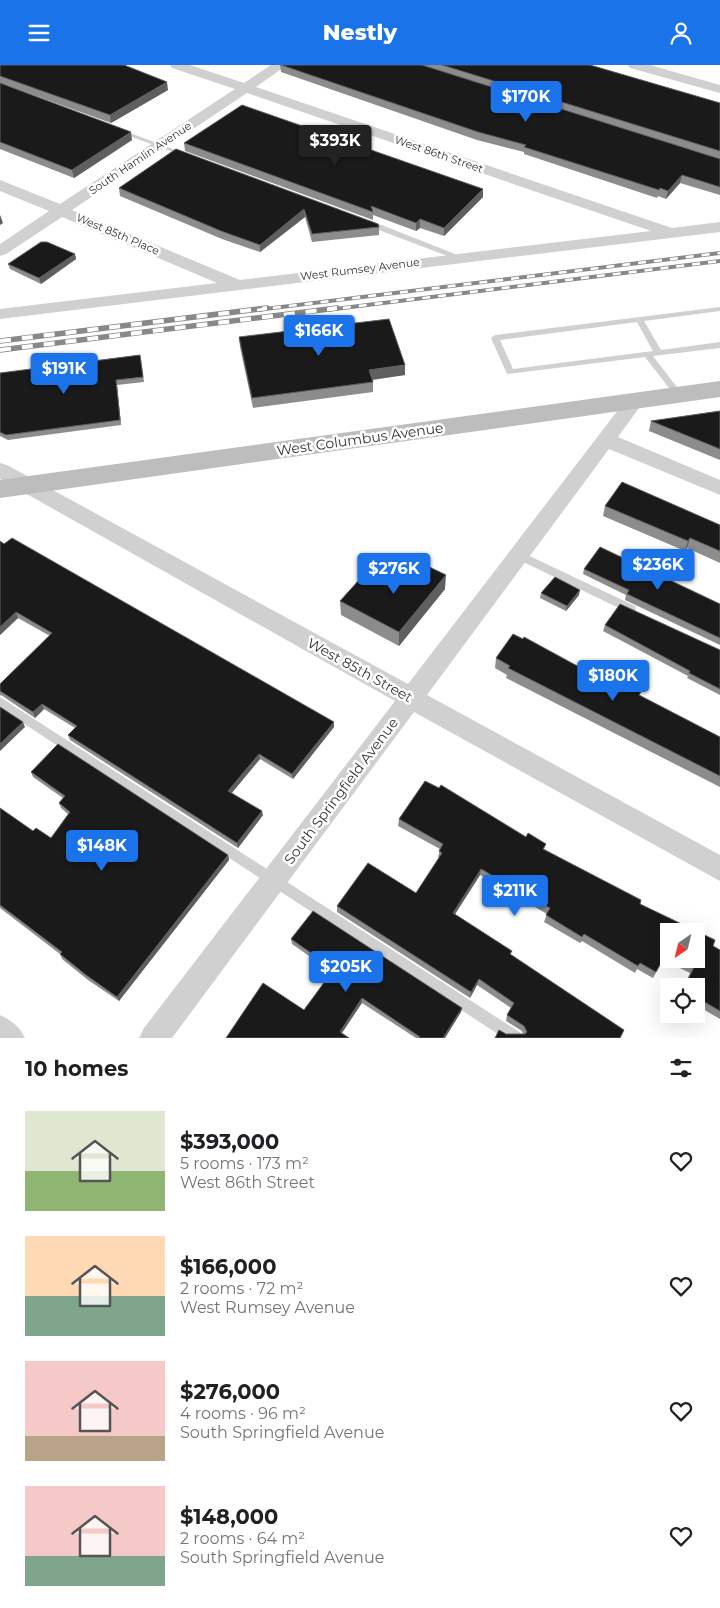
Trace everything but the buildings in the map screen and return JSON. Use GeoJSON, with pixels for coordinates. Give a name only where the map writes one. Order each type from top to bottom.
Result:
{"type":"FeatureCollection","features":[{"type":"Feature","properties":{"kind":"main road","name":"West Columbus Avenue"},"geometry":{"type":"LineString","coordinates":[[0,489],[720,389]]}},
{"type":"Feature","properties":{"kind":"street","name":"West 86th Street"},"geometry":{"type":"LineString","coordinates":[[177,65],[672,233]]}},
{"type":"Feature","properties":{"kind":"street","name":"South Hamlin Avenue"},"geometry":{"type":"LineString","coordinates":[[0,251],[280,65]]}},
{"type":"Feature","properties":{"kind":"street"},"geometry":{"type":"LineString","coordinates":[[634,65],[720,89]]}},
{"type":"Feature","properties":{"kind":"street","name":"West 85th Place"},"geometry":{"type":"LineString","coordinates":[[0,185],[235,284]]}},
{"type":"Feature","properties":{"kind":"street","name":"West Rumsey Avenue"},"geometry":{"type":"LineString","coordinates":[[0,313],[720,227]]}},
{"type":"Feature","properties":{"kind":"street","name":"South Springfield Avenue"},"geometry":{"type":"LineString","coordinates":[[154,1038],[636,401]]}},
{"type":"Feature","properties":{"kind":"street"},"geometry":{"type":"LineString","coordinates":[[606,440],[720,488]]}},
{"type":"Feature","properties":{"kind":"street","name":"West 85th Street"},"geometry":{"type":"LineString","coordinates":[[0,470],[720,869]]}},
{"type":"Feature","properties":{"kind":"street"},"geometry":{"type":"LineString","coordinates":[[0,1030],[10,1038]]}},
{"type":"Feature","properties":{"kind":"lane"},"geometry":{"type":"LineString","coordinates":[[115,129],[197,160]]}},
{"type":"Feature","properties":{"kind":"lane"},"geometry":{"type":"LineString","coordinates":[[356,218],[461,257]]}},
{"type":"Feature","properties":{"kind":"lane"},"geometry":{"type":"LineString","coordinates":[[720,309],[495,337],[510,372],[720,345]]}},
{"type":"Feature","properties":{"kind":"lane"},"geometry":{"type":"LineString","coordinates":[[639,319],[659,353]]}},
{"type":"Feature","properties":{"kind":"lane"},"geometry":{"type":"LineString","coordinates":[[648,355],[679,395]]}},
{"type":"Feature","properties":{"kind":"lane"},"geometry":{"type":"LineString","coordinates":[[519,555],[641,614]]}},
{"type":"Feature","properties":{"kind":"lane"},"geometry":{"type":"LineString","coordinates":[[0,702],[516,1038]]}},
{"type":"Feature","properties":{"kind":"railway"},"geometry":{"type":"LineString","coordinates":[[257,310],[720,253]]}},
{"type":"Feature","properties":{"kind":"railway"},"geometry":{"type":"LineString","coordinates":[[327,310],[720,261]]}},
{"type":"Feature","properties":{"kind":"railway"},"geometry":{"type":"LineString","coordinates":[[0,341],[267,308]]}},
{"type":"Feature","properties":{"kind":"railway"},"geometry":{"type":"LineString","coordinates":[[0,350],[337,308]]}}]}
